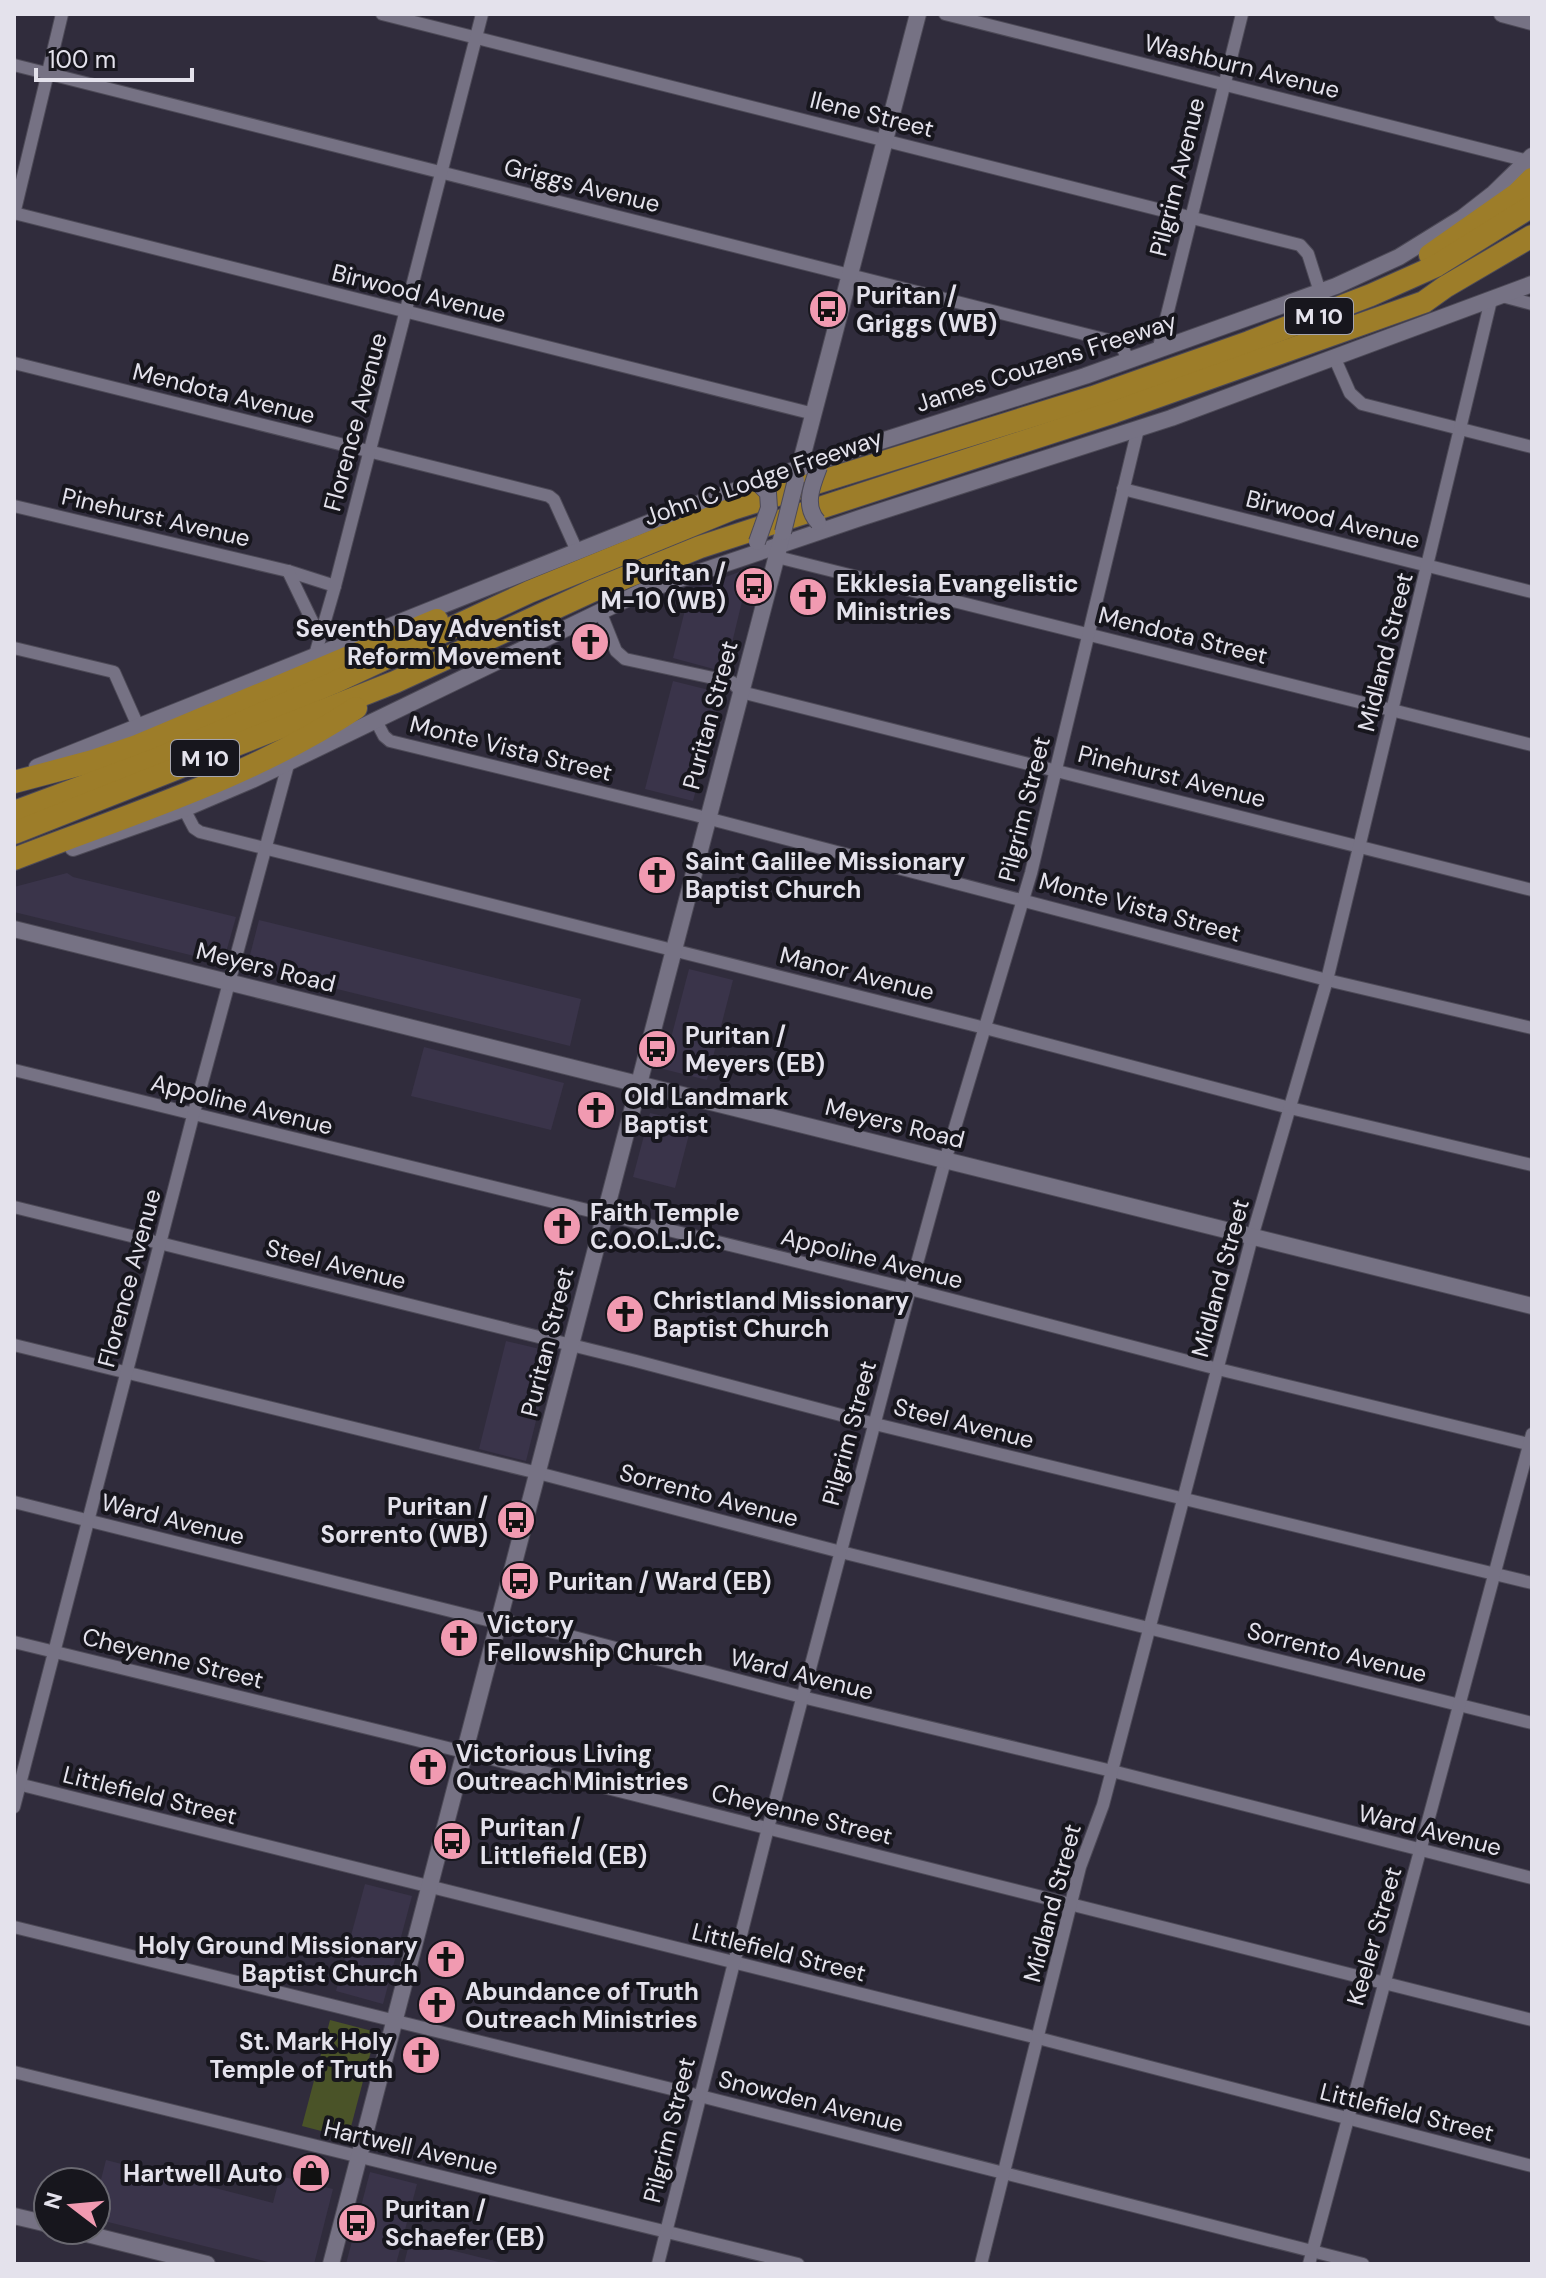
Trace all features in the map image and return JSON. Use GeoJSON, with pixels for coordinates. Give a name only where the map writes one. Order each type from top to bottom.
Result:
{"type":"FeatureCollection","features":[{"type":"Feature","properties":{"kind":"highway"},"geometry":{"type":"LineString","coordinates":[[1412,276],[1433,251],[1517,194],[1531,165]]}},
{"type":"Feature","properties":{"kind":"highway","name":"John C Lodge Freeway"},"geometry":{"type":"LineString","coordinates":[[14,812],[194,743],[333,683],[529,592],[732,509],[1106,392],[1310,319],[1436,266],[1532,206]]}},
{"type":"Feature","properties":{"kind":"highway","name":"John C Lodge Freeway"},"geometry":{"type":"LineString","coordinates":[[14,833],[395,682],[592,591],[700,547],[1114,412],[1424,302],[1532,236]]}},
{"type":"Feature","properties":{"kind":"highway"},"geometry":{"type":"LineString","coordinates":[[1424,302],[1447,297],[1532,255]]}},
{"type":"Feature","properties":{"kind":"highway"},"geometry":{"type":"LineString","coordinates":[[14,780],[93,761],[137,746],[473,605],[497,596],[529,592]]}},
{"type":"Feature","properties":{"kind":"highway"},"geometry":{"type":"LineString","coordinates":[[14,859],[179,797],[241,770],[332,723],[395,682]]}},
{"type":"Feature","properties":{"kind":"street"},"geometry":{"type":"LineString","coordinates":[[14,214],[62,14]]}},
{"type":"Feature","properties":{"kind":"street","name":"Ilene Street"},"geometry":{"type":"LineString","coordinates":[[382,14],[1300,245],[1308,254],[1320,292]]}},
{"type":"Feature","properties":{"kind":"street","name":"Florence Avenue"},"geometry":{"type":"LineString","coordinates":[[315,655],[482,14]]}},
{"type":"Feature","properties":{"kind":"street","name":"Puritan Street"},"geometry":{"type":"LineString","coordinates":[[331,2264],[918,14]]}},
{"type":"Feature","properties":{"kind":"street","name":"Washburn Avenue"},"geometry":{"type":"LineString","coordinates":[[945,14],[1531,165]]}},
{"type":"Feature","properties":{"kind":"street","name":"Pilgrim Avenue"},"geometry":{"type":"LineString","coordinates":[[1158,351],[1222,84],[1242,14]]}},
{"type":"Feature","properties":{"kind":"street"},"geometry":{"type":"LineString","coordinates":[[1502,14],[1532,22]]}},
{"type":"Feature","properties":{"kind":"street","name":"Griggs Avenue"},"geometry":{"type":"LineString","coordinates":[[14,65],[1120,343],[1129,361]]}},
{"type":"Feature","properties":{"kind":"street","name":"James Couzens Freeway"},"geometry":{"type":"LineString","coordinates":[[14,780],[138,726],[577,551],[757,484],[798,474],[825,462],[1129,361],[1320,292],[1364,274],[1425,242],[1531,165]]}},
{"type":"Feature","properties":{"kind":"street","name":"Birwood Avenue"},"geometry":{"type":"LineString","coordinates":[[14,214],[814,414]]}},
{"type":"Feature","properties":{"kind":"street"},"geometry":{"type":"LineString","coordinates":[[14,867],[184,809],[641,592],[1138,429],[1532,284]]}},
{"type":"Feature","properties":{"kind":"street"},"geometry":{"type":"LineString","coordinates":[[1497,298],[1532,304]]}},
{"type":"Feature","properties":{"kind":"street","name":"Midland Street"},"geometry":{"type":"LineString","coordinates":[[981,2264],[1080,1867],[1103,1805],[1252,1237],[1327,980],[1461,429],[1497,298]]}},
{"type":"Feature","properties":{"kind":"street"},"geometry":{"type":"LineString","coordinates":[[1335,359],[1350,393],[1362,404],[1532,447]]}},
{"type":"Feature","properties":{"kind":"street","name":"Mendota Avenue"},"geometry":{"type":"LineString","coordinates":[[14,363],[549,496],[554,500],[577,551]]}},
{"type":"Feature","properties":{"kind":"street","name":"Pilgrim Street"},"geometry":{"type":"LineString","coordinates":[[658,2264],[768,1828],[910,1289],[1024,899],[1138,429]]}},
{"type":"Feature","properties":{"kind":"street"},"geometry":{"type":"LineString","coordinates":[[825,462],[813,481],[809,506],[818,522],[835,526]]}},
{"type":"Feature","properties":{"kind":"street"},"geometry":{"type":"LineString","coordinates":[[718,565],[749,550],[757,542],[769,508],[768,493],[757,484]]}},
{"type":"Feature","properties":{"kind":"street","name":"Birwood Avenue"},"geometry":{"type":"LineString","coordinates":[[1123,489],[1532,592]]}},
{"type":"Feature","properties":{"kind":"street","name":"Pinehurst Avenue"},"geometry":{"type":"LineString","coordinates":[[14,506],[288,571],[335,586]]}},
{"type":"Feature","properties":{"kind":"street","name":"Mendota Street"},"geometry":{"type":"LineString","coordinates":[[780,545],[1089,635],[1532,745]]}},
{"type":"Feature","properties":{"kind":"street"},"geometry":{"type":"LineString","coordinates":[[288,571],[314,625],[323,628]]}},
{"type":"Feature","properties":{"kind":"street","name":"Pinehurst Avenue"},"geometry":{"type":"LineString","coordinates":[[600,611],[620,656],[732,682],[741,692],[1532,890]]}},
{"type":"Feature","properties":{"kind":"street"},"geometry":{"type":"LineString","coordinates":[[14,648],[114,672],[138,726]]}},
{"type":"Feature","properties":{"kind":"street","name":"Monte Vista Street"},"geometry":{"type":"LineString","coordinates":[[375,719],[390,741],[690,813],[707,820],[1024,899],[1327,980],[1532,1028]]}},
{"type":"Feature","properties":{"kind":"street","name":"Florence Avenue"},"geometry":{"type":"LineString","coordinates":[[14,1807],[17,1784],[289,761]]}},
{"type":"Feature","properties":{"kind":"street","name":"Manor Avenue"},"geometry":{"type":"LineString","coordinates":[[184,809],[194,828],[200,832],[985,1028],[1290,1108],[1532,1165]]}},
{"type":"Feature","properties":{"kind":"street","name":"Meyers Road"},"geometry":{"type":"LineString","coordinates":[[14,929],[1532,1306]]}},
{"type":"Feature","properties":{"kind":"street","name":"Appoline Avenue"},"geometry":{"type":"LineString","coordinates":[[14,1070],[910,1289],[1218,1369],[1531,1441]]}},
{"type":"Feature","properties":{"kind":"street","name":"Steel Avenue"},"geometry":{"type":"LineString","coordinates":[[14,1207],[875,1424],[1532,1583]]}},
{"type":"Feature","properties":{"kind":"street","name":"Sorrento Avenue"},"geometry":{"type":"LineString","coordinates":[[14,1345],[538,1473],[841,1552],[1532,1723]]}},
{"type":"Feature","properties":{"kind":"street","name":"Keeler Street"},"geometry":{"type":"LineString","coordinates":[[1310,2257],[1531,1441]]}},
{"type":"Feature","properties":{"kind":"street","name":"Ward Avenue"},"geometry":{"type":"LineString","coordinates":[[14,1502],[499,1622],[566,1635],[802,1697],[1112,1771],[1532,1878]]}},
{"type":"Feature","properties":{"kind":"street","name":"Cheyenne Street"},"geometry":{"type":"LineString","coordinates":[[14,1642],[1532,2020]]}},
{"type":"Feature","properties":{"kind":"street","name":"Littlefield Street"},"geometry":{"type":"LineString","coordinates":[[17,1784],[1038,2038],[1532,2166]]}},
{"type":"Feature","properties":{"kind":"street","name":"Snowden Avenue"},"geometry":{"type":"LineString","coordinates":[[14,1927],[1004,2172],[1310,2257],[1363,2264]]}},
{"type":"Feature","properties":{"kind":"street","name":"Hartwell Avenue"},"geometry":{"type":"LineString","coordinates":[[14,2072],[798,2264]]}},
{"type":"Feature","properties":{"kind":"street"},"geometry":{"type":"LineString","coordinates":[[112,2240],[207,2264]]}},
{"type":"Feature","properties":{"kind":"shaded area"},"geometry":{"type":"Polygon","coordinates":[[[750,568],[725,672],[673,658],[690,590],[750,568]]]}},
{"type":"Feature","properties":{"kind":"shaded area"},"geometry":{"type":"Polygon","coordinates":[[[673,681],[721,693],[693,801],[645,789],[673,681]]]}},
{"type":"Feature","properties":{"kind":"shaded area"},"geometry":{"type":"Polygon","coordinates":[[[67,873],[236,917],[223,963],[14,912],[14,887],[67,873]]]}},
{"type":"Feature","properties":{"kind":"shaded area"},"geometry":{"type":"Polygon","coordinates":[[[259,920],[581,999],[570,1046],[247,967],[259,920]]]}},
{"type":"Feature","properties":{"kind":"shaded area"},"geometry":{"type":"Polygon","coordinates":[[[689,969],[733,980],[707,1080],[663,1069],[689,969]]]}},
{"type":"Feature","properties":{"kind":"shaded area"},"geometry":{"type":"Polygon","coordinates":[[[424,1047],[564,1083],[551,1130],[411,1096],[424,1047]]]}},
{"type":"Feature","properties":{"kind":"shaded area"},"geometry":{"type":"Polygon","coordinates":[[[650,1113],[692,1123],[675,1188],[633,1177],[650,1113]]]}},
{"type":"Feature","properties":{"kind":"shaded area"},"geometry":{"type":"Polygon","coordinates":[[[506,1341],[553,1352],[526,1461],[479,1449],[506,1341]]]}},
{"type":"Feature","properties":{"kind":"shaded area"},"geometry":{"type":"Polygon","coordinates":[[[365,1884],[412,1896],[383,2004],[336,1991],[365,1884]]]}},
{"type":"Feature","properties":{"kind":"shaded area"},"geometry":{"type":"Polygon","coordinates":[[[106,2160],[273,2203],[280,2176],[333,2189],[314,2264],[276,2264],[112,2223],[112,2166],[104,2166],[106,2160]]]}},
{"type":"Feature","properties":{"kind":"shaded area"},"geometry":{"type":"Polygon","coordinates":[[[370,2172],[417,2184],[396,2264],[346,2264],[370,2172]]]}},
{"type":"Feature","properties":{"kind":"shaded area"},"geometry":{"type":"Polygon","coordinates":[[[410,2240],[507,2264],[404,2264],[410,2240]]]}},
{"type":"Feature","properties":{"kind":"green space"},"geometry":{"type":"Polygon","coordinates":[[[330,2020],[376,2032],[348,2138],[302,2126],[330,2020]]]}},
{"type":"Feature","properties":{"kind":"place","name":"Puritan / Griggs (WB)"},"geometry":{"type":"Point","coordinates":[828,309]}},
{"type":"Feature","properties":{"kind":"place","name":"Puritan / M-10 (WB)"},"geometry":{"type":"Point","coordinates":[754,586]}},
{"type":"Feature","properties":{"kind":"place","name":"Ekklesia Evangelistic Ministries"},"geometry":{"type":"Point","coordinates":[808,597]}},
{"type":"Feature","properties":{"kind":"place","name":"Seventh Day Adventist Reform Movement"},"geometry":{"type":"Point","coordinates":[590,642]}},
{"type":"Feature","properties":{"kind":"place","name":"Saint Galilee Missionary Baptist Church"},"geometry":{"type":"Point","coordinates":[657,875]}},
{"type":"Feature","properties":{"kind":"place","name":"Puritan / Meyers (EB)"},"geometry":{"type":"Point","coordinates":[657,1049]}},
{"type":"Feature","properties":{"kind":"place","name":"Old Landmark Baptist"},"geometry":{"type":"Point","coordinates":[596,1110]}},
{"type":"Feature","properties":{"kind":"place","name":"Faith Temple C.O.O.L.J.C."},"geometry":{"type":"Point","coordinates":[562,1226]}},
{"type":"Feature","properties":{"kind":"place","name":"Christland Missionary Baptist Church"},"geometry":{"type":"Point","coordinates":[625,1314]}},
{"type":"Feature","properties":{"kind":"place","name":"Puritan / Sorrento (WB)"},"geometry":{"type":"Point","coordinates":[516,1520]}},
{"type":"Feature","properties":{"kind":"place","name":"Puritan / Ward (EB)"},"geometry":{"type":"Point","coordinates":[520,1581]}},
{"type":"Feature","properties":{"kind":"place","name":"Victory Fellowship Church"},"geometry":{"type":"Point","coordinates":[459,1638]}},
{"type":"Feature","properties":{"kind":"place","name":"Victorious Living Outreach Ministries"},"geometry":{"type":"Point","coordinates":[428,1767]}},
{"type":"Feature","properties":{"kind":"place","name":"Puritan / Littlefield (EB)"},"geometry":{"type":"Point","coordinates":[452,1841]}},
{"type":"Feature","properties":{"kind":"place","name":"Holy Ground Missionary Baptist Church"},"geometry":{"type":"Point","coordinates":[446,1959]}},
{"type":"Feature","properties":{"kind":"place","name":"Abundance of Truth Outreach Ministries"},"geometry":{"type":"Point","coordinates":[437,2005]}},
{"type":"Feature","properties":{"kind":"place","name":"St. Mark Holy Temple of Truth"},"geometry":{"type":"Point","coordinates":[421,2055]}},
{"type":"Feature","properties":{"kind":"place","name":"Hartwell Auto"},"geometry":{"type":"Point","coordinates":[311,2173]}},
{"type":"Feature","properties":{"kind":"place","name":"Puritan / Schaefer (EB)"},"geometry":{"type":"Point","coordinates":[357,2223]}}]}
